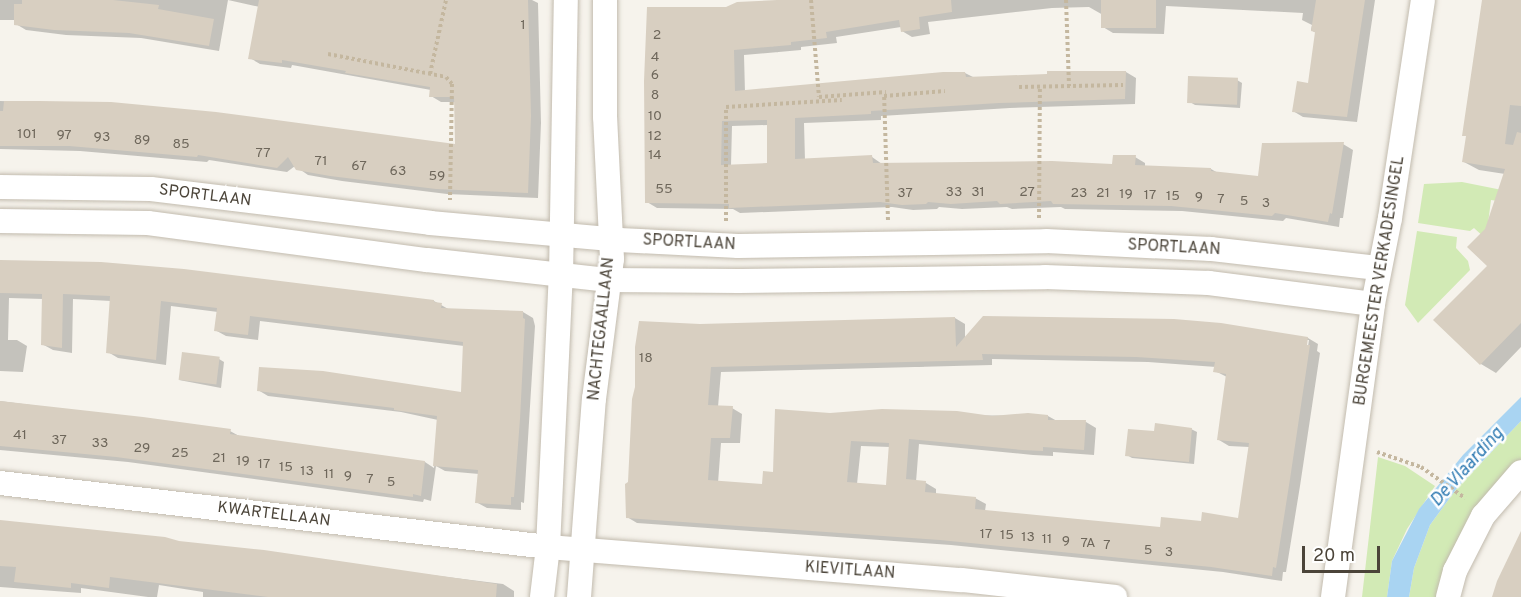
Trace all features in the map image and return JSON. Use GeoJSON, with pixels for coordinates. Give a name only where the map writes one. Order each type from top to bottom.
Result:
{"type":"FeatureCollection","features":[{"type":"Feature","properties":{"kind":"street"},"geometry":{"type":"LineString","coordinates":[[542,597],[548,548],[561,276],[566,0]]}},
{"type":"Feature","properties":{"kind":"street","name":"NACHTEGAALLAAN"},"geometry":{"type":"LineString","coordinates":[[579,597],[594,399],[607,280],[612,259],[609,238],[605,0]]}},
{"type":"Feature","properties":{"kind":"street","name":"BURGEMEESTER VERKADESINGEL"},"geometry":{"type":"LineString","coordinates":[[1333,597],[1373,304],[1390,218],[1423,0]]}},
{"type":"Feature","properties":{"kind":"street","name":"SPORTLAAN"},"geometry":{"type":"LineString","coordinates":[[0,187],[151,189],[449,225],[726,245],[1046,241],[1211,249],[1379,268]]}},
{"type":"Feature","properties":{"kind":"street","name":"SPORTLAAN"},"geometry":{"type":"LineString","coordinates":[[0,221],[148,223],[607,280],[739,281],[1045,277],[1209,283],[1373,304]]}},
{"type":"Feature","properties":{"kind":"street"},"geometry":{"type":"LineString","coordinates":[[1448,597],[1455,570],[1483,516],[1521,472]]}},
{"type":"Feature","properties":{"kind":"street","name":"KWARTELLAAN"},"geometry":{"type":"LineString","coordinates":[[0,483],[548,548]]}},
{"type":"Feature","properties":{"kind":"street"},"geometry":{"type":"LineString","coordinates":[[548,548],[584,550]]}},
{"type":"Feature","properties":{"kind":"street","name":"KIEVITLAAN"},"geometry":{"type":"LineString","coordinates":[[584,550],[950,579],[1115,597]]}},
{"type":"Feature","properties":{"kind":"path"},"geometry":{"type":"LineString","coordinates":[[430,74],[446,0]]}},
{"type":"Feature","properties":{"kind":"path"},"geometry":{"type":"LineString","coordinates":[[811,0],[819,97],[886,92]]}},
{"type":"Feature","properties":{"kind":"path"},"geometry":{"type":"LineString","coordinates":[[1065,0],[1069,86]]}},
{"type":"Feature","properties":{"kind":"path"},"geometry":{"type":"LineString","coordinates":[[328,54],[446,77],[452,84],[449,225]]}},
{"type":"Feature","properties":{"kind":"path"},"geometry":{"type":"LineString","coordinates":[[1040,86],[1038,219],[1048,227],[1046,241]]}},
{"type":"Feature","properties":{"kind":"path"},"geometry":{"type":"LineString","coordinates":[[1019,87],[1123,86]]}},
{"type":"Feature","properties":{"kind":"path"},"geometry":{"type":"LineString","coordinates":[[888,243],[884,96],[945,91]]}},
{"type":"Feature","properties":{"kind":"path"},"geometry":{"type":"LineString","coordinates":[[726,245],[726,107],[842,100]]}},
{"type":"Feature","properties":{"kind":"path"},"geometry":{"type":"LineString","coordinates":[[1355,449],[1398,459],[1437,476],[1473,505]]}},
{"type":"Feature","properties":{"kind":"green space"},"geometry":{"type":"Polygon","coordinates":[[[1462,182],[1502,190],[1521,204],[1491,200],[1486,239],[1474,228],[1470,231],[1418,223],[1424,184],[1462,182]]]}},
{"type":"Feature","properties":{"kind":"green space"},"geometry":{"type":"Polygon","coordinates":[[[1417,231],[1457,237],[1456,248],[1468,261],[1470,270],[1418,323],[1405,305],[1417,231]]]}},
{"type":"Feature","properties":{"kind":"green space"},"geometry":{"type":"Polygon","coordinates":[[[1521,421],[1521,463],[1441,597],[1409,597],[1414,568],[1430,525],[1457,488],[1521,421]]]}},
{"type":"Feature","properties":{"kind":"green space"},"geometry":{"type":"Polygon","coordinates":[[[1378,457],[1405,466],[1435,486],[1407,529],[1392,561],[1387,597],[1362,597],[1378,457]]]}},
{"type":"Feature","properties":{"kind":"water","name":"De Vlaarding"},"geometry":{"type":"Polygon","coordinates":[[[1521,397],[1521,421],[1457,488],[1430,525],[1414,568],[1409,597],[1387,597],[1392,561],[1419,509],[1463,455],[1521,397]]]}},
{"type":"Feature","properties":{"kind":"building"},"geometry":{"type":"Polygon","coordinates":[[[22,0],[113,0],[159,5],[158,9],[214,19],[209,46],[129,33],[54,30],[14,25],[14,4],[22,4],[22,0]]]}},
{"type":"Feature","properties":{"kind":"building"},"geometry":{"type":"Polygon","coordinates":[[[259,0],[528,0],[531,116],[528,193],[436,189],[330,176],[296,170],[288,157],[277,168],[198,155],[197,157],[69,146],[0,146],[0,111],[3,111],[4,101],[111,102],[216,112],[455,144],[454,97],[429,97],[430,87],[282,60],[282,63],[248,59],[259,0]]]}},
{"type":"Feature","properties":{"kind":"building"},"geometry":{"type":"Polygon","coordinates":[[[951,0],[952,12],[919,17],[920,29],[901,32],[899,20],[826,32],[827,38],[791,42],[791,45],[734,50],[735,91],[943,72],[965,72],[966,77],[1047,74],[1047,71],[1126,71],[1125,99],[999,103],[795,118],[795,159],[872,155],[873,163],[1052,161],[1112,164],[1113,155],[1136,155],[1135,165],[1211,168],[1211,171],[1258,176],[1262,143],[1344,142],[1332,214],[1330,213],[1328,222],[1275,213],[1272,216],[1171,206],[1053,204],[1051,201],[1000,204],[997,201],[951,204],[928,202],[902,205],[880,202],[729,208],[729,204],[645,203],[644,81],[647,7],[726,7],[737,2],[951,0]],[[767,120],[722,121],[721,165],[767,163],[767,120]]]}},
{"type":"Feature","properties":{"kind":"building"},"geometry":{"type":"Polygon","coordinates":[[[1101,0],[1156,0],[1156,28],[1101,28],[1101,0]]]}},
{"type":"Feature","properties":{"kind":"building"},"geometry":{"type":"Polygon","coordinates":[[[1316,0],[1365,0],[1347,117],[1292,112],[1297,81],[1308,83],[1315,32],[1311,31],[1316,0]]]}},
{"type":"Feature","properties":{"kind":"building"},"geometry":{"type":"Polygon","coordinates":[[[1482,0],[1521,0],[1521,106],[1510,105],[1505,144],[1513,145],[1517,132],[1521,133],[1521,323],[1480,365],[1433,320],[1487,266],[1467,247],[1485,229],[1505,169],[1462,162],[1466,136],[1462,136],[1482,0]]]}},
{"type":"Feature","properties":{"kind":"building"},"geometry":{"type":"Polygon","coordinates":[[[1188,76],[1238,78],[1237,105],[1187,103],[1188,76]]]}},
{"type":"Feature","properties":{"kind":"building"},"geometry":{"type":"Polygon","coordinates":[[[0,260],[101,262],[184,269],[434,300],[434,302],[442,303],[441,308],[523,311],[525,319],[520,419],[514,497],[511,497],[511,505],[475,503],[478,470],[433,466],[437,416],[394,410],[394,408],[257,391],[259,367],[323,371],[461,392],[463,342],[250,316],[248,335],[214,331],[217,308],[161,301],[156,360],[106,353],[110,296],[63,294],[62,348],[41,345],[42,294],[0,293],[0,260]]]}},
{"type":"Feature","properties":{"kind":"building"},"geometry":{"type":"Polygon","coordinates":[[[983,316],[1174,319],[1221,323],[1308,337],[1307,345],[1310,345],[1290,479],[1276,568],[1273,567],[1272,576],[1211,567],[940,540],[626,518],[625,484],[628,482],[632,399],[635,387],[635,347],[639,321],[700,324],[955,317],[956,347],[983,316]],[[982,354],[983,360],[711,367],[708,405],[733,406],[730,438],[711,438],[708,480],[762,484],[763,471],[773,472],[775,409],[830,413],[882,409],[957,411],[992,416],[1028,413],[1048,415],[1048,420],[1086,420],[1084,450],[1043,447],[1043,451],[1022,450],[909,439],[906,479],[926,481],[925,492],[976,497],[975,509],[1160,527],[1161,517],[1201,521],[1202,512],[1238,518],[1249,443],[1217,440],[1226,374],[1213,372],[1215,362],[1136,357],[982,354]],[[851,441],[847,482],[886,485],[889,443],[851,441]]]}},
{"type":"Feature","properties":{"kind":"building"},"geometry":{"type":"Polygon","coordinates":[[[182,352],[220,357],[216,384],[179,380],[182,352]]]}},
{"type":"Feature","properties":{"kind":"building"},"geometry":{"type":"Polygon","coordinates":[[[0,401],[231,429],[230,434],[425,461],[421,496],[413,494],[413,497],[116,457],[0,446],[0,401]]]}},
{"type":"Feature","properties":{"kind":"building"},"geometry":{"type":"Polygon","coordinates":[[[1155,423],[1192,428],[1189,462],[1125,456],[1128,429],[1154,431],[1155,423]]]}},
{"type":"Feature","properties":{"kind":"building"},"geometry":{"type":"Polygon","coordinates":[[[0,520],[165,537],[179,541],[264,550],[497,584],[496,597],[268,597],[110,577],[109,588],[71,583],[71,588],[14,582],[16,567],[0,566],[0,520]]]}},
{"type":"Feature","properties":{"kind":"building"},"geometry":{"type":"Polygon","coordinates":[[[1521,531],[1521,597],[1492,597],[1497,581],[1521,531]]]}}]}
